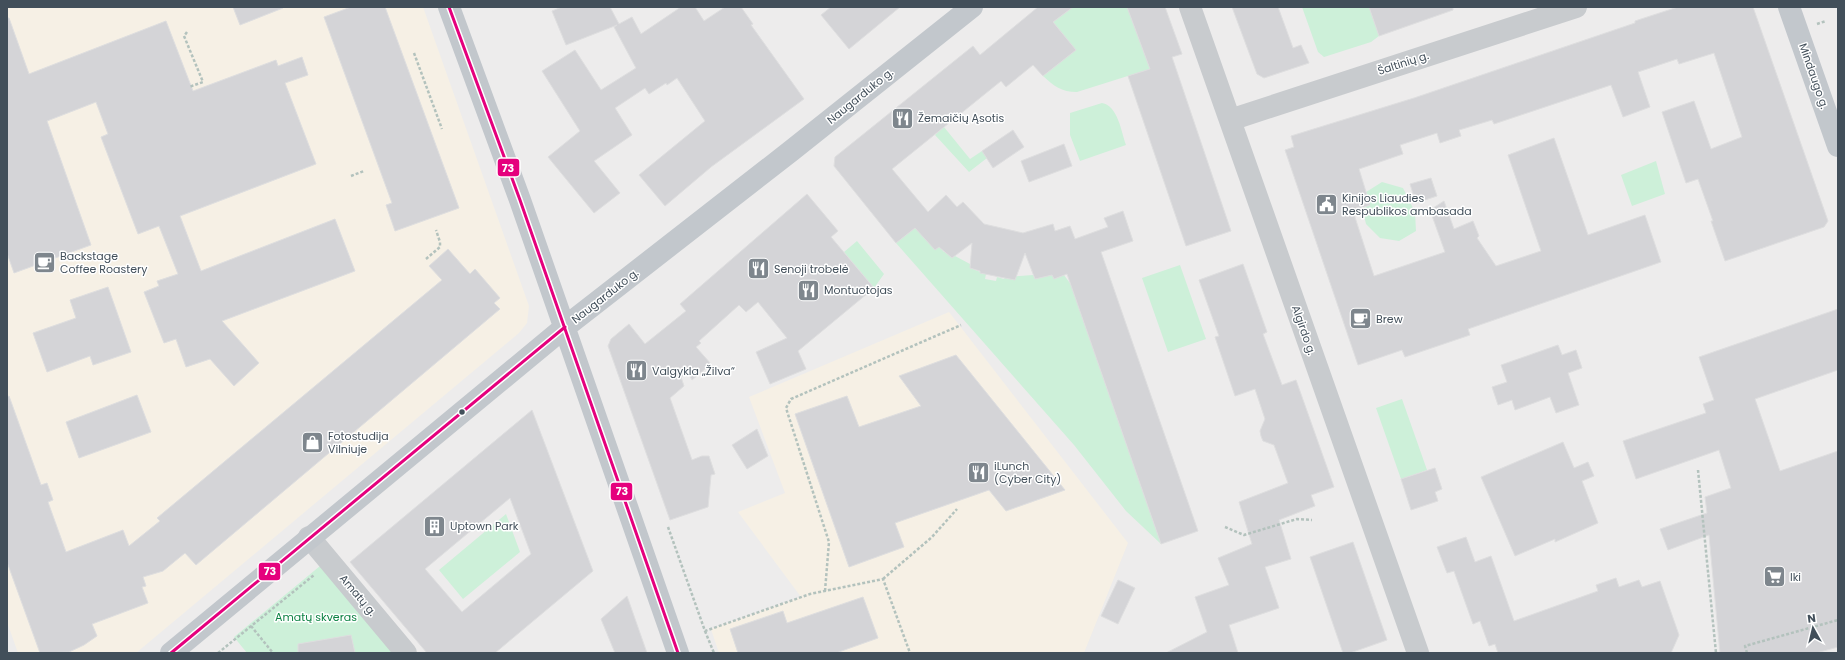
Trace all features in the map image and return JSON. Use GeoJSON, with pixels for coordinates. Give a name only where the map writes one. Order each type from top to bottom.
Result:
{"type":"FeatureCollection","features":[{"type":"Feature","properties":{"kind":"main road"},"geometry":{"type":"LineString","coordinates":[[449,7],[565,327],[678,653]]}},
{"type":"Feature","properties":{"kind":"main road","name":"Naugarduko g."},"geometry":{"type":"LineString","coordinates":[[171,653],[309,537],[565,327],[791,151],[972,7]]}},
{"type":"Feature","properties":{"kind":"main road","name":"Mindaugo g."},"geometry":{"type":"LineString","coordinates":[[1789,7],[1838,146]]}},
{"type":"Feature","properties":{"kind":"street","name":"Algirdo g."},"geometry":{"type":"LineString","coordinates":[[1190,7],[1418,653]]}},
{"type":"Feature","properties":{"kind":"street","name":"Šaltinių g."},"geometry":{"type":"LineString","coordinates":[[1230,120],[1576,7]]}},
{"type":"Feature","properties":{"kind":"street","name":"Amatų g."},"geometry":{"type":"LineString","coordinates":[[309,537],[406,653]]}},
{"type":"Feature","properties":{"kind":"path"},"geometry":{"type":"LineString","coordinates":[[187,32],[184,36],[203,82],[189,87]]}},
{"type":"Feature","properties":{"kind":"path"},"geometry":{"type":"LineString","coordinates":[[414,53],[442,128]]}},
{"type":"Feature","properties":{"kind":"path"},"geometry":{"type":"LineString","coordinates":[[351,176],[364,171]]}},
{"type":"Feature","properties":{"kind":"path"},"geometry":{"type":"LineString","coordinates":[[426,259],[440,247],[436,230]]}},
{"type":"Feature","properties":{"kind":"path"},"geometry":{"type":"LineString","coordinates":[[825,591],[829,542],[786,408],[791,399],[962,325]]}},
{"type":"Feature","properties":{"kind":"path"},"geometry":{"type":"LineString","coordinates":[[1698,470],[1716,653]]}},
{"type":"Feature","properties":{"kind":"path"},"geometry":{"type":"LineString","coordinates":[[705,631],[810,594],[883,579],[932,537],[957,509]]}},
{"type":"Feature","properties":{"kind":"path"},"geometry":{"type":"LineString","coordinates":[[1225,527],[1244,535],[1296,519],[1312,520]]}},
{"type":"Feature","properties":{"kind":"path"},"geometry":{"type":"LineString","coordinates":[[668,527],[714,653]]}},
{"type":"Feature","properties":{"kind":"path"},"geometry":{"type":"LineString","coordinates":[[218,653],[330,562]]}},
{"type":"Feature","properties":{"kind":"path"},"geometry":{"type":"LineString","coordinates":[[883,579],[909,653]]}},
{"type":"Feature","properties":{"kind":"path"},"geometry":{"type":"LineString","coordinates":[[1747,653],[1745,646],[1838,620]]}},
{"type":"Feature","properties":{"kind":"path"},"geometry":{"type":"LineString","coordinates":[[251,626],[273,653]]}},
{"type":"Feature","properties":{"kind":"shaded area"},"geometry":{"type":"Polygon","coordinates":[[[7,7],[423,7],[529,306],[527,323],[519,333],[136,653],[18,653],[7,622],[7,7]]]}},
{"type":"Feature","properties":{"kind":"shaded area"},"geometry":{"type":"Polygon","coordinates":[[[949,312],[1128,543],[1084,653],[719,653],[711,629],[801,597],[738,512],[785,493],[749,397],[949,312]]]}},
{"type":"Feature","properties":{"kind":"green space"},"geometry":{"type":"Polygon","coordinates":[[[1073,7],[1127,7],[1150,69],[1077,92],[1062,90],[1051,83],[1043,76],[1075,50],[1053,22],[1073,7]]]}},
{"type":"Feature","properties":{"kind":"green space"},"geometry":{"type":"Polygon","coordinates":[[[1302,7],[1369,7],[1379,36],[1371,42],[1324,57],[1318,52],[1302,7]]]}},
{"type":"Feature","properties":{"kind":"green space"},"geometry":{"type":"Polygon","coordinates":[[[1102,103],[1112,109],[1115,114],[1126,145],[1080,161],[1070,135],[1070,113],[1102,103]]]}},
{"type":"Feature","properties":{"kind":"green space"},"geometry":{"type":"Polygon","coordinates":[[[944,127],[970,159],[982,151],[987,158],[969,172],[935,135],[944,127]]]}},
{"type":"Feature","properties":{"kind":"green space"},"geometry":{"type":"Polygon","coordinates":[[[1656,161],[1665,194],[1632,206],[1621,175],[1656,161]]]}},
{"type":"Feature","properties":{"kind":"green space"},"geometry":{"type":"Polygon","coordinates":[[[1382,182],[1403,188],[1415,212],[1416,231],[1399,241],[1380,238],[1366,224],[1361,203],[1363,194],[1382,182]]]}},
{"type":"Feature","properties":{"kind":"green space"},"geometry":{"type":"Polygon","coordinates":[[[920,224],[944,252],[945,251],[952,258],[955,256],[970,264],[970,268],[986,274],[985,279],[996,281],[997,277],[1004,279],[1005,277],[1033,275],[1035,279],[1052,275],[1054,279],[1064,275],[1072,286],[1161,544],[1126,511],[1074,445],[896,243],[920,224]]]}},
{"type":"Feature","properties":{"kind":"green space"},"geometry":{"type":"Polygon","coordinates":[[[857,241],[884,274],[874,288],[844,252],[857,241]]]}},
{"type":"Feature","properties":{"kind":"green space"},"geometry":{"type":"Polygon","coordinates":[[[1180,265],[1206,339],[1168,352],[1142,278],[1180,265]]]}},
{"type":"Feature","properties":{"kind":"green space"},"geometry":{"type":"Polygon","coordinates":[[[1402,399],[1427,470],[1401,479],[1376,408],[1402,399]]]}},
{"type":"Feature","properties":{"kind":"green space"},"geometry":{"type":"Polygon","coordinates":[[[506,514],[520,552],[463,599],[439,570],[506,514]]]}},
{"type":"Feature","properties":{"kind":"green space","name":"Amatų skveras"},"geometry":{"type":"Polygon","coordinates":[[[320,566],[394,653],[247,653],[234,637],[320,566]]]}},
{"type":"Feature","properties":{"kind":"building"},"geometry":{"type":"Polygon","coordinates":[[[233,7],[283,7],[283,8],[240,25],[233,7]]]}},
{"type":"Feature","properties":{"kind":"building"},"geometry":{"type":"Polygon","coordinates":[[[351,7],[385,7],[459,208],[395,231],[386,205],[392,203],[324,17],[351,7]]]}},
{"type":"Feature","properties":{"kind":"building"},"geometry":{"type":"Polygon","coordinates":[[[562,7],[610,7],[619,24],[632,17],[641,34],[681,7],[695,7],[704,21],[725,7],[741,7],[753,24],[751,25],[804,99],[711,167],[665,206],[639,175],[705,121],[677,78],[649,94],[645,88],[615,108],[632,135],[594,161],[620,193],[594,213],[548,157],[580,131],[542,71],[575,50],[601,90],[636,68],[614,27],[617,25],[566,45],[552,11],[562,7]]]}},
{"type":"Feature","properties":{"kind":"building"},"geometry":{"type":"Polygon","coordinates":[[[831,7],[900,7],[849,49],[821,15],[831,7]]]}},
{"type":"Feature","properties":{"kind":"building"},"geometry":{"type":"Polygon","coordinates":[[[1038,7],[1073,7],[1053,22],[1076,50],[1043,76],[1033,65],[1006,87],[1001,81],[892,169],[928,212],[946,195],[957,207],[963,202],[984,224],[1023,233],[1053,224],[1055,231],[1070,226],[1075,239],[1108,227],[1104,218],[1123,211],[1133,241],[1101,252],[1198,531],[1161,544],[1067,274],[1054,279],[1052,275],[1035,279],[1025,253],[1015,280],[980,273],[980,271],[970,268],[972,243],[952,258],[939,247],[935,250],[915,228],[896,243],[834,166],[835,157],[973,46],[980,55],[1038,7]]]}},
{"type":"Feature","properties":{"kind":"building"},"geometry":{"type":"Polygon","coordinates":[[[1127,7],[1165,7],[1182,54],[1172,57],[1231,231],[1186,246],[1128,76],[1150,69],[1127,7]]]}},
{"type":"Feature","properties":{"kind":"building"},"geometry":{"type":"Polygon","coordinates":[[[1232,7],[1278,7],[1293,48],[1301,45],[1309,63],[1264,78],[1257,74],[1232,7]]]}},
{"type":"Feature","properties":{"kind":"building"},"geometry":{"type":"Polygon","coordinates":[[[1369,7],[1453,7],[1453,10],[1379,36],[1369,7]]]}},
{"type":"Feature","properties":{"kind":"building"},"geometry":{"type":"Polygon","coordinates":[[[1678,7],[1753,7],[1828,221],[1824,227],[1725,261],[1698,179],[1686,183],[1662,112],[1694,101],[1711,149],[1742,137],[1714,53],[1679,64],[1677,59],[1638,72],[1650,107],[1623,117],[1611,85],[1494,124],[1492,120],[1459,130],[1461,136],[1440,143],[1437,133],[1400,145],[1403,154],[1359,169],[1370,205],[1353,211],[1374,276],[1445,252],[1430,210],[1444,201],[1454,229],[1473,221],[1479,236],[1477,238],[1496,266],[1541,251],[1508,155],[1554,138],[1588,235],[1645,215],[1661,262],[1468,329],[1470,335],[1405,357],[1402,350],[1358,365],[1285,150],[1294,147],[1291,136],[1414,98],[1678,7]]]}},
{"type":"Feature","properties":{"kind":"building"},"geometry":{"type":"Polygon","coordinates":[[[7,18],[9,18],[29,74],[166,21],[193,91],[276,60],[278,66],[302,57],[308,75],[285,83],[316,164],[180,216],[201,271],[335,219],[355,271],[222,321],[259,363],[234,386],[210,359],[186,367],[176,339],[164,343],[144,292],[159,286],[157,281],[178,274],[159,226],[138,234],[101,137],[108,134],[96,102],[47,121],[91,245],[14,273],[7,253],[7,18]]]}},
{"type":"Feature","properties":{"kind":"building"},"geometry":{"type":"Polygon","coordinates":[[[1013,130],[1024,147],[993,168],[982,151],[1013,130]]]}},
{"type":"Feature","properties":{"kind":"building"},"geometry":{"type":"Polygon","coordinates":[[[1064,144],[1072,166],[1029,182],[1021,161],[1064,144]]]}},
{"type":"Feature","properties":{"kind":"building"},"geometry":{"type":"Polygon","coordinates":[[[1431,178],[1437,196],[1416,203],[1410,184],[1431,178]]]}},
{"type":"Feature","properties":{"kind":"building"},"geometry":{"type":"Polygon","coordinates":[[[807,194],[838,231],[831,237],[874,288],[798,351],[806,369],[770,384],[756,352],[787,338],[758,302],[746,312],[739,305],[699,341],[701,343],[696,347],[711,364],[692,380],[688,373],[681,377],[684,386],[670,398],[692,460],[702,456],[709,456],[715,474],[711,475],[708,507],[670,520],[608,346],[611,339],[629,324],[645,344],[686,311],[680,304],[807,194]]]}},
{"type":"Feature","properties":{"kind":"building"},"geometry":{"type":"Polygon","coordinates":[[[448,249],[470,274],[475,269],[500,298],[494,303],[500,309],[196,565],[185,553],[163,571],[143,577],[146,586],[142,587],[148,603],[92,624],[97,636],[84,645],[69,652],[40,653],[7,562],[7,397],[9,396],[41,485],[47,483],[53,500],[48,502],[66,552],[123,530],[129,546],[160,521],[157,518],[442,280],[429,266],[448,249]]]}},
{"type":"Feature","properties":{"kind":"building"},"geometry":{"type":"Polygon","coordinates":[[[1243,264],[1267,332],[1263,334],[1282,385],[1296,380],[1334,487],[1311,495],[1315,506],[1279,520],[1291,559],[1265,567],[1279,608],[1229,625],[1238,653],[1166,653],[1207,632],[1195,597],[1229,585],[1218,558],[1252,544],[1239,502],[1288,483],[1274,445],[1263,441],[1261,436],[1260,431],[1265,419],[1255,389],[1235,396],[1215,337],[1219,336],[1199,280],[1243,264]]]}},
{"type":"Feature","properties":{"kind":"building"},"geometry":{"type":"Polygon","coordinates":[[[108,287],[131,352],[93,365],[90,356],[47,372],[33,333],[76,318],[70,300],[108,287]]]}},
{"type":"Feature","properties":{"kind":"building"},"geometry":{"type":"Polygon","coordinates":[[[1838,309],[1838,370],[1755,399],[1780,471],[1838,451],[1838,647],[1816,653],[1720,653],[1709,535],[1668,550],[1660,529],[1707,513],[1705,497],[1731,488],[1719,450],[1636,479],[1623,441],[1706,413],[1703,404],[1714,400],[1699,357],[1838,309]]]}},
{"type":"Feature","properties":{"kind":"building"},"geometry":{"type":"Polygon","coordinates":[[[1558,345],[1562,355],[1576,350],[1582,368],[1568,373],[1579,405],[1556,413],[1550,397],[1515,410],[1512,400],[1498,405],[1492,387],[1507,382],[1501,365],[1558,345]]]}},
{"type":"Feature","properties":{"kind":"building"},"geometry":{"type":"Polygon","coordinates":[[[956,355],[1065,490],[1006,511],[989,490],[895,523],[904,547],[849,567],[795,414],[847,396],[859,427],[921,406],[899,376],[956,355]]]}},
{"type":"Feature","properties":{"kind":"building"},"geometry":{"type":"Polygon","coordinates":[[[137,395],[151,432],[79,458],[66,422],[137,395]]]}},
{"type":"Feature","properties":{"kind":"building","name":"Uptown Park"},"geometry":{"type":"Polygon","coordinates":[[[532,410],[593,571],[495,653],[427,653],[350,562],[532,410]],[[510,498],[425,569],[462,612],[531,554],[510,498]]]}},
{"type":"Feature","properties":{"kind":"building"},"geometry":{"type":"Polygon","coordinates":[[[757,429],[768,456],[747,469],[732,445],[757,429]]]}},
{"type":"Feature","properties":{"kind":"building"},"geometry":{"type":"Polygon","coordinates":[[[1563,442],[1574,468],[1588,462],[1594,476],[1582,481],[1598,523],[1555,542],[1555,539],[1515,556],[1481,477],[1563,442]]]}},
{"type":"Feature","properties":{"kind":"building"},"geometry":{"type":"Polygon","coordinates":[[[1435,468],[1442,489],[1435,492],[1438,501],[1411,510],[1401,479],[1435,468]]]}},
{"type":"Feature","properties":{"kind":"building"},"geometry":{"type":"Polygon","coordinates":[[[1466,537],[1475,562],[1491,556],[1514,621],[1598,591],[1596,585],[1616,578],[1619,587],[1639,580],[1642,587],[1660,581],[1679,635],[1671,653],[1498,653],[1495,644],[1489,646],[1480,621],[1473,624],[1454,571],[1447,573],[1437,547],[1466,537]]]}},
{"type":"Feature","properties":{"kind":"building"},"geometry":{"type":"Polygon","coordinates":[[[1353,542],[1387,640],[1350,653],[1343,653],[1310,557],[1353,542]]]}},
{"type":"Feature","properties":{"kind":"building"},"geometry":{"type":"Polygon","coordinates":[[[1118,580],[1135,588],[1118,624],[1101,616],[1118,580]]]}},
{"type":"Feature","properties":{"kind":"building"},"geometry":{"type":"Polygon","coordinates":[[[627,596],[647,653],[615,653],[601,619],[627,596]]]}},
{"type":"Feature","properties":{"kind":"building"},"geometry":{"type":"Polygon","coordinates":[[[863,597],[878,638],[836,653],[738,653],[730,629],[783,611],[787,623],[863,597]]]}},
{"type":"Feature","properties":{"kind":"building"},"geometry":{"type":"Polygon","coordinates":[[[351,635],[355,653],[298,653],[298,644],[351,635]]]}},
{"type":"Feature","properties":{"kind":"transit line","name":"73"},"geometry":{"type":"LineString","coordinates":[[449,7],[520,200],[678,653]]}},
{"type":"Feature","properties":{"kind":"transit line","name":"73"},"geometry":{"type":"LineString","coordinates":[[171,653],[565,327]]}},
{"type":"Feature","properties":{"kind":"place","name":"Žemaičių Ąsotis"},"geometry":{"type":"Point","coordinates":[902,118]}},
{"type":"Feature","properties":{"kind":"place","name":"Kinijos Liaudies Respublikos ambasada"},"geometry":{"type":"Point","coordinates":[1327,204]}},
{"type":"Feature","properties":{"kind":"place","name":"Backstage Coffee Roastery"},"geometry":{"type":"Point","coordinates":[44,262]}},
{"type":"Feature","properties":{"kind":"place","name":"Senoji trobelė"},"geometry":{"type":"Point","coordinates":[758,269]}},
{"type":"Feature","properties":{"kind":"place","name":"Montuotojas"},"geometry":{"type":"Point","coordinates":[808,290]}},
{"type":"Feature","properties":{"kind":"place","name":"Brew"},"geometry":{"type":"Point","coordinates":[1361,319]}},
{"type":"Feature","properties":{"kind":"place","name":"Valgykla „Žilva“"},"geometry":{"type":"Point","coordinates":[636,371]}},
{"type":"Feature","properties":{"kind":"place","name":"Fotostudija Vilniuje"},"geometry":{"type":"Point","coordinates":[313,442]}},
{"type":"Feature","properties":{"kind":"place","name":"iLunch (Cyber City)"},"geometry":{"type":"Point","coordinates":[978,472]}},
{"type":"Feature","properties":{"kind":"place","name":"Uptown Park"},"geometry":{"type":"Point","coordinates":[435,526]}},
{"type":"Feature","properties":{"kind":"place","name":"Iki"},"geometry":{"type":"Point","coordinates":[1775,577]}}]}
